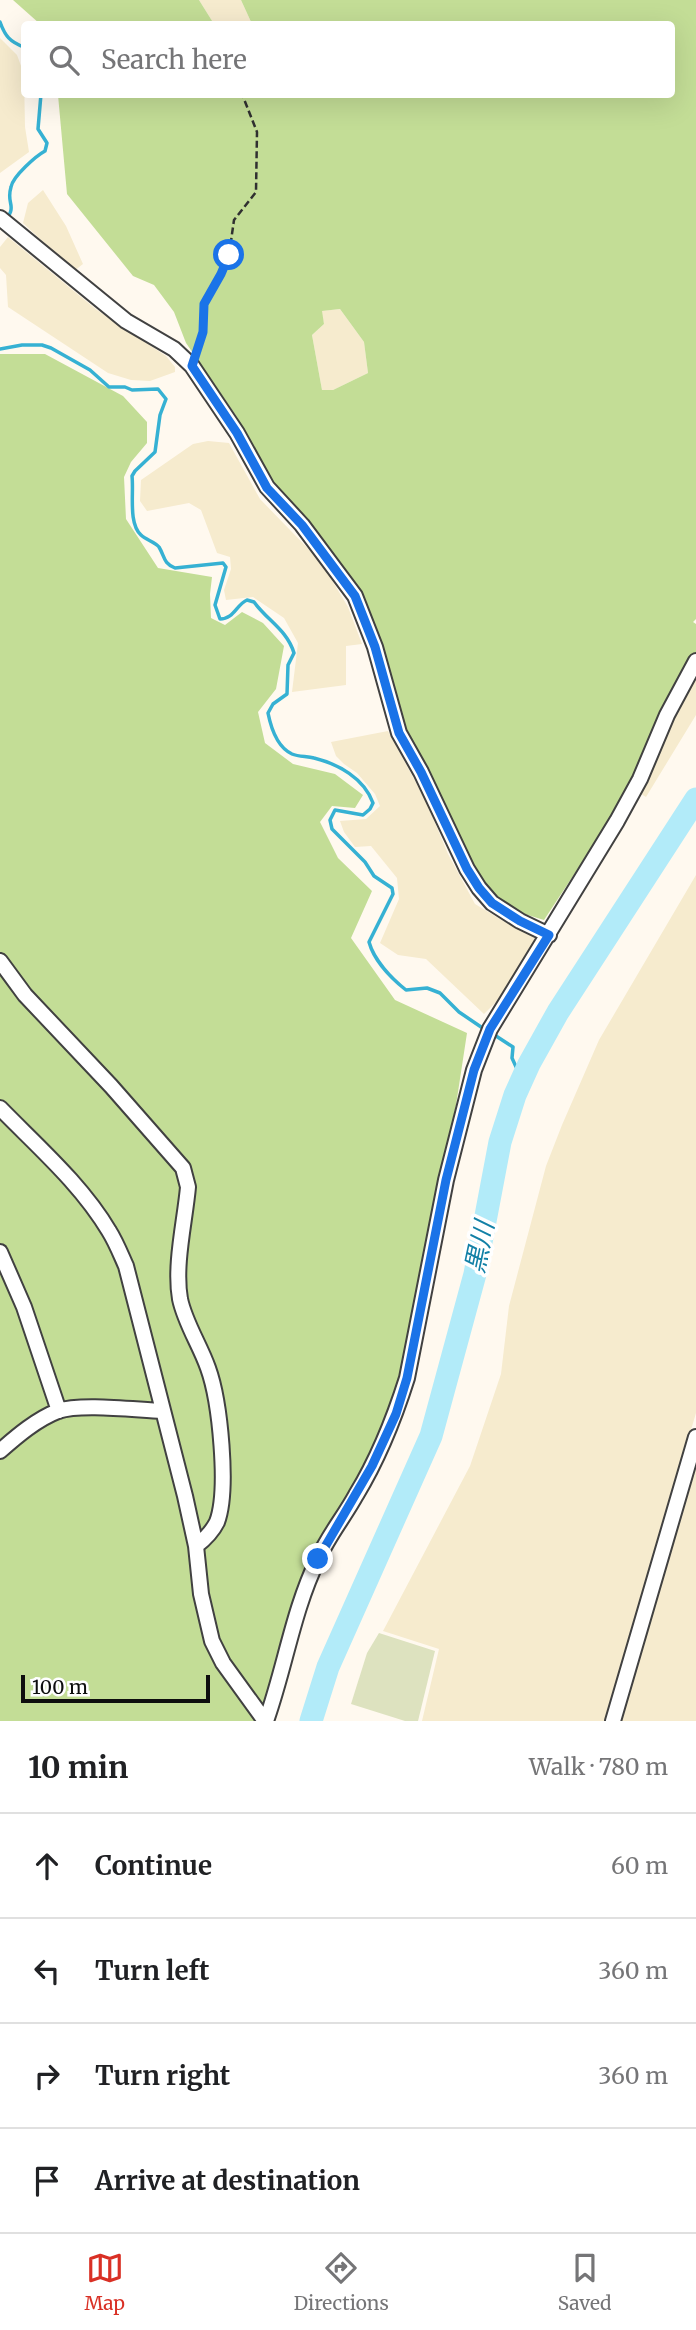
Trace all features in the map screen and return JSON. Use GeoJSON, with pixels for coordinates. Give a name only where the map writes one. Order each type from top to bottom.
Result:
{"type":"FeatureCollection","features":[{"type":"Feature","properties":{"kind":"street"},"geometry":{"type":"LineString","coordinates":[[0,218],[127,321],[174,349],[192,366],[237,433],[267,488],[302,525],[355,596],[375,647],[399,733],[421,772],[467,869],[492,903],[549,935]]}},
{"type":"Feature","properties":{"kind":"street"},"geometry":{"type":"LineString","coordinates":[[265,1721],[277,1691],[301,1600],[318,1559],[372,1466],[407,1378],[446,1180],[474,1070],[490,1029],[617,821],[696,661]]}},
{"type":"Feature","properties":{"kind":"street"},"geometry":{"type":"LineString","coordinates":[[0,961],[25,995],[120,1096],[183,1168],[187,1177],[178,1280],[181,1301],[209,1369],[223,1475],[222,1499],[216,1523],[208,1536],[196,1546]]}},
{"type":"Feature","properties":{"kind":"street"},"geometry":{"type":"LineString","coordinates":[[0,1108],[89,1202],[110,1232],[127,1266],[196,1546],[201,1594],[212,1641],[223,1663],[265,1721]]}},
{"type":"Feature","properties":{"kind":"street"},"geometry":{"type":"LineString","coordinates":[[0,1252],[24,1307],[59,1411]]}},
{"type":"Feature","properties":{"kind":"street"},"geometry":{"type":"LineString","coordinates":[[0,1429],[4,1447],[59,1411],[75,1408],[162,1412]]}},
{"type":"Feature","properties":{"kind":"street"},"geometry":{"type":"LineString","coordinates":[[613,1721],[695,1444]]}},
{"type":"Feature","properties":{"kind":"path"},"geometry":{"type":"LineString","coordinates":[[192,366],[203,332],[204,304],[229,255],[234,220],[256,192],[257,132],[244,98]]}},
{"type":"Feature","properties":{"kind":"shaded area"},"geometry":{"type":"Polygon","coordinates":[[[199,0],[241,0],[251,21],[212,21],[199,0]]]}},
{"type":"Feature","properties":{"kind":"shaded area"},"geometry":{"type":"Polygon","coordinates":[[[0,38],[17,55],[21,66],[21,98],[24,98],[29,152],[0,173],[0,38]]]}},
{"type":"Feature","properties":{"kind":"shaded area"},"geometry":{"type":"Polygon","coordinates":[[[43,190],[66,226],[83,264],[74,271],[23,223],[28,203],[43,190]]]}},
{"type":"Feature","properties":{"kind":"shaded area"},"geometry":{"type":"Polygon","coordinates":[[[8,237],[97,310],[166,356],[175,367],[175,372],[150,381],[131,380],[108,373],[8,307],[6,275],[0,268],[0,247],[8,237]]]}},
{"type":"Feature","properties":{"kind":"shaded area"},"geometry":{"type":"Polygon","coordinates":[[[340,309],[364,342],[368,373],[333,390],[322,390],[312,335],[324,324],[321,311],[340,309]]]}},
{"type":"Feature","properties":{"kind":"shaded area"},"geometry":{"type":"Polygon","coordinates":[[[208,441],[229,443],[260,499],[321,562],[348,607],[362,644],[346,646],[346,685],[292,692],[298,643],[284,618],[253,597],[226,600],[224,590],[231,569],[230,557],[217,553],[201,510],[189,503],[147,511],[140,501],[141,480],[193,444],[208,441]]]}},
{"type":"Feature","properties":{"kind":"shaded area"},"geometry":{"type":"Polygon","coordinates":[[[696,673],[696,715],[646,797],[641,794],[664,736],[696,673]]]}},
{"type":"Feature","properties":{"kind":"shaded area"},"geometry":{"type":"Polygon","coordinates":[[[388,731],[426,801],[448,854],[475,904],[505,922],[534,934],[535,942],[499,999],[484,1014],[426,959],[398,955],[380,943],[399,899],[397,878],[371,846],[355,847],[340,821],[366,819],[380,806],[375,794],[357,773],[336,756],[331,742],[388,731]]]}},
{"type":"Feature","properties":{"kind":"shaded area"},"geometry":{"type":"Polygon","coordinates":[[[696,875],[696,1413],[605,1721],[422,1721],[439,1649],[383,1631],[470,1466],[501,1374],[509,1306],[546,1166],[562,1125],[599,1040],[696,875]]]}},
{"type":"Feature","properties":{"kind":"shaded area"},"geometry":{"type":"Polygon","coordinates":[[[696,1464],[696,1721],[619,1721],[692,1471],[696,1464]]]}},
{"type":"Feature","properties":{"kind":"green space"},"geometry":{"type":"Polygon","coordinates":[[[13,0],[199,0],[212,21],[37,21],[13,0]]]}},
{"type":"Feature","properties":{"kind":"green space"},"geometry":{"type":"Polygon","coordinates":[[[241,0],[696,0],[696,619],[693,622],[696,624],[696,655],[631,788],[544,920],[518,912],[495,896],[470,862],[404,731],[358,594],[270,484],[237,417],[186,343],[174,312],[154,285],[133,276],[67,194],[58,98],[675,98],[675,21],[251,21],[241,0]],[[340,309],[322,311],[324,324],[312,335],[322,390],[333,390],[368,373],[364,342],[340,309]]]}},
{"type":"Feature","properties":{"kind":"green space"},"geometry":{"type":"Polygon","coordinates":[[[0,354],[45,354],[123,396],[147,422],[147,443],[131,462],[124,477],[126,519],[158,568],[212,577],[211,618],[225,625],[242,612],[263,623],[284,646],[276,689],[258,712],[265,743],[293,764],[335,774],[363,795],[355,808],[332,806],[320,822],[338,858],[372,891],[351,938],[395,1000],[467,1033],[456,1105],[426,1239],[408,1347],[393,1406],[368,1463],[347,1500],[261,1721],[0,1721],[0,354]]]}},
{"type":"Feature","properties":{"kind":"green space"},"geometry":{"type":"Polygon","coordinates":[[[379,1633],[435,1651],[418,1721],[405,1721],[351,1704],[367,1653],[379,1633]]]}},
{"type":"Feature","properties":{"kind":"waterway"},"geometry":{"type":"LineString","coordinates":[[0,22],[9,38],[21,46]]}},
{"type":"Feature","properties":{"kind":"waterway"},"geometry":{"type":"LineString","coordinates":[[0,227],[10,214],[13,182],[25,167],[45,151],[47,143],[38,129],[41,98]]}},
{"type":"Feature","properties":{"kind":"waterway"},"geometry":{"type":"LineString","coordinates":[[0,349],[42,345],[90,370],[109,387],[158,389],[166,399],[160,415],[155,452],[132,476],[133,516],[137,530],[157,545],[166,562],[175,568],[223,563],[226,567],[215,605],[220,619],[229,617],[247,600],[254,602],[287,638],[294,653],[288,665],[287,694],[273,704],[268,713],[276,736],[282,747],[292,754],[311,757],[349,773],[363,786],[373,803],[363,815],[335,810],[330,820],[332,829],[365,862],[374,876],[392,888],[393,894],[369,942],[375,955],[389,974],[406,990],[427,988],[440,993],[459,1012],[487,1031]]}},
{"type":"Feature","properties":{"kind":"waterway","name":"黒川"},"geometry":{"type":"LineString","coordinates":[[311,1721],[328,1667],[431,1436],[475,1274],[500,1142],[515,1095],[558,1012],[696,799]]}},
{"type":"Feature","properties":{"kind":"waterway"},"geometry":{"type":"LineString","coordinates":[[493,1034],[513,1047],[512,1058],[522,1080]]}},
{"type":"Feature","properties":{"kind":"route"},"geometry":{"type":"LineString","coordinates":[[229,255],[204,304],[203,332],[192,366],[237,433],[267,488],[302,525],[355,596],[375,647],[399,733],[421,772],[467,869],[492,903],[549,935],[490,1029],[474,1070],[446,1180],[407,1378],[396,1414],[356,1496],[318,1559]]}}]}
